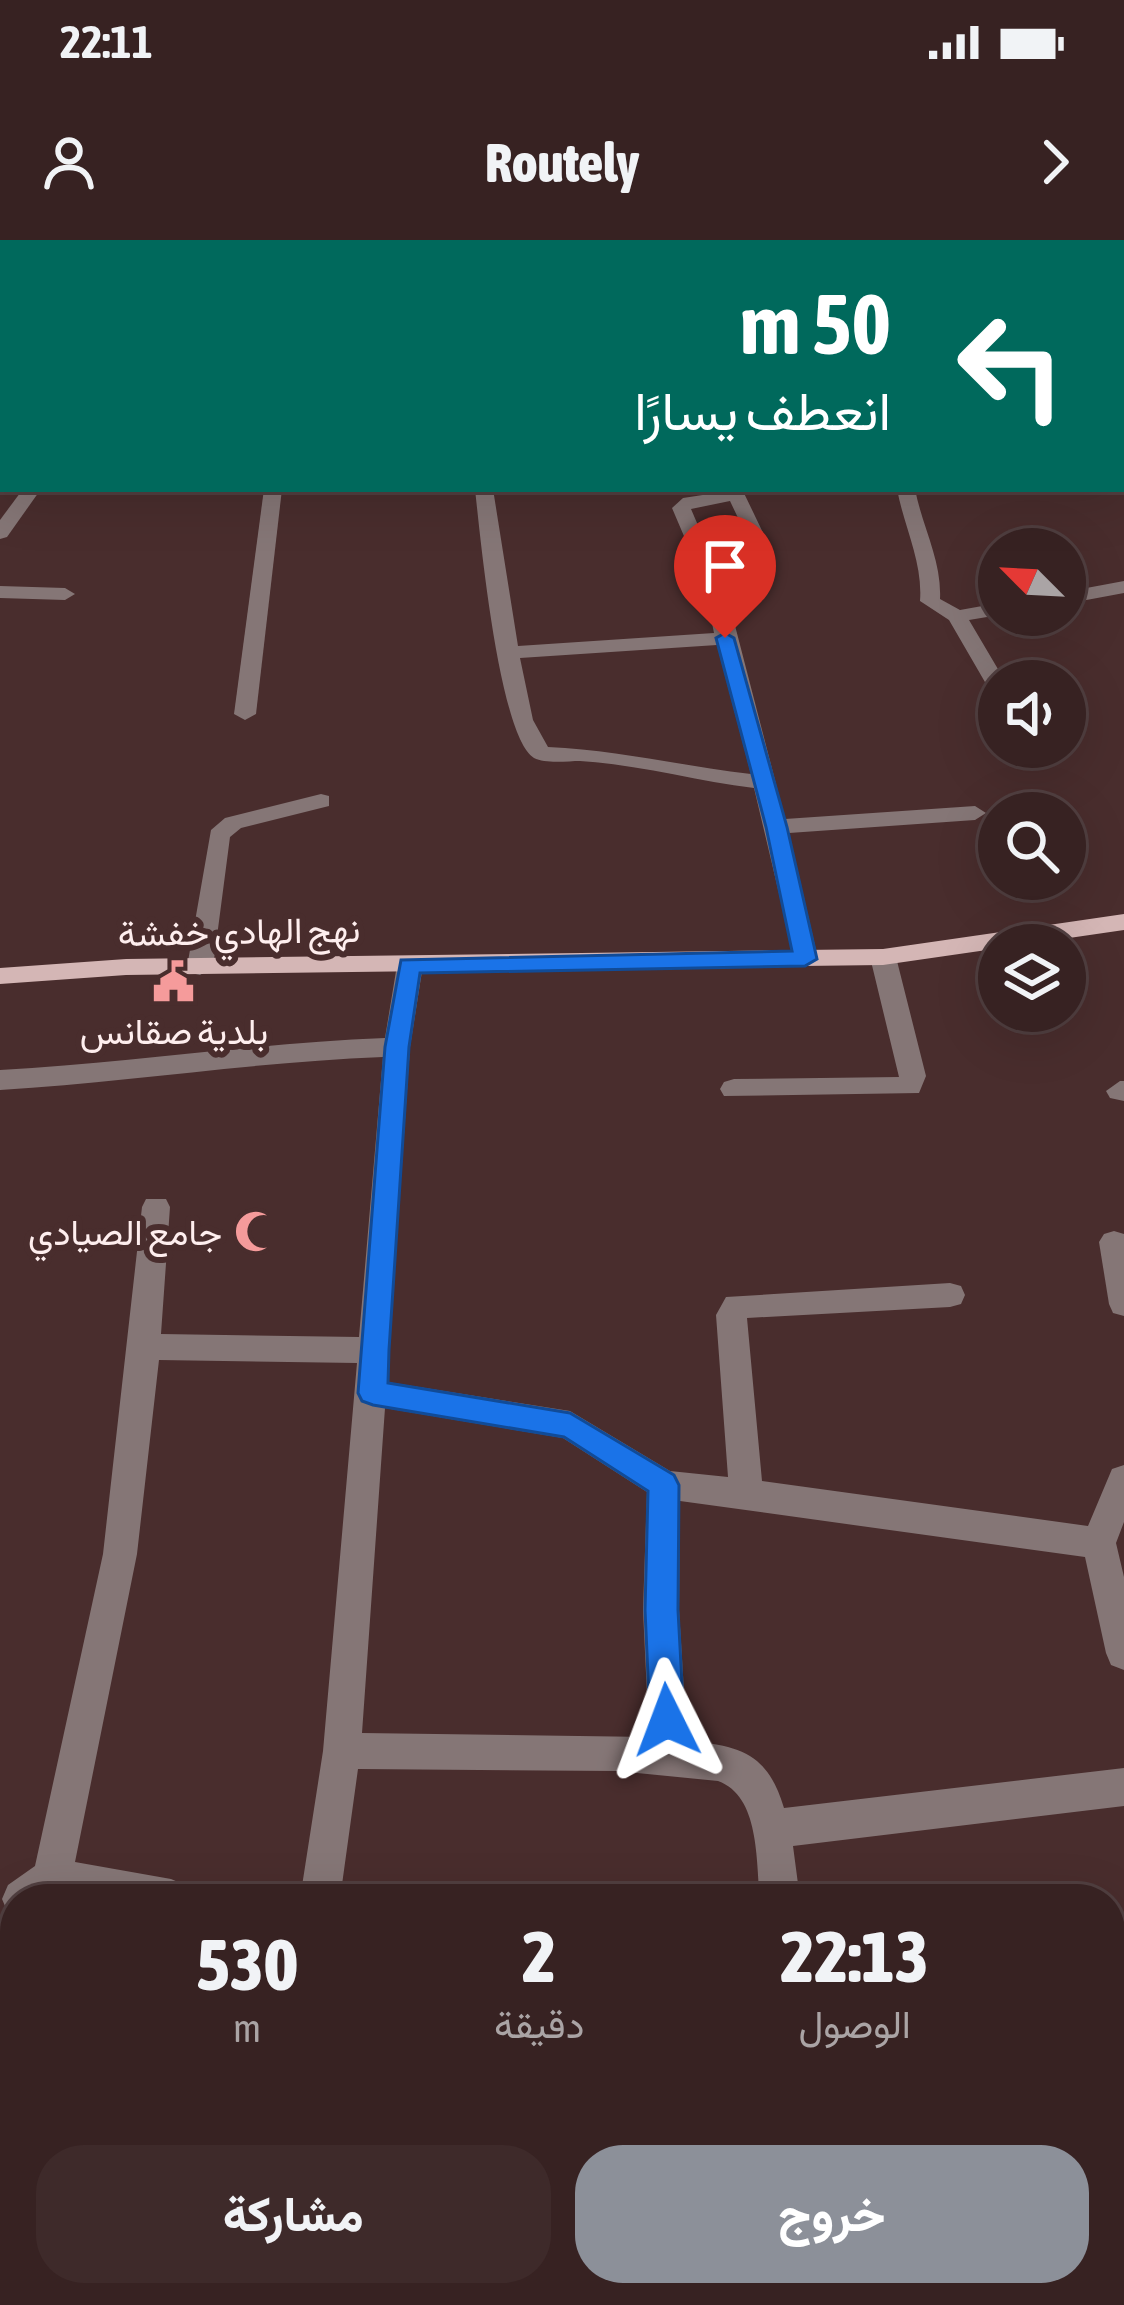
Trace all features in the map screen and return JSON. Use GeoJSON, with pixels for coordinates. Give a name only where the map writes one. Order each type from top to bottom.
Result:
{"type":"FeatureCollection","features":[{"type":"Feature","properties":{"kind":"main road","name":"نهج الهادي خفشة"},"geometry":{"type":"LineString","coordinates":[[0,976],[126,967],[883,957],[1124,922]]}},
{"type":"Feature","properties":{"kind":"street"},"geometry":{"type":"LineString","coordinates":[[0,533],[30,492]]}},
{"type":"Feature","properties":{"kind":"street"},"geometry":{"type":"LineString","coordinates":[[245,714],[273,492]]}},
{"type":"Feature","properties":{"kind":"street"},"geometry":{"type":"LineString","coordinates":[[484,492],[495,584],[522,717],[535,747],[542,753],[611,756],[682,773],[762,782]]}},
{"type":"Feature","properties":{"kind":"street"},"geometry":{"type":"LineString","coordinates":[[698,551],[758,542],[735,492],[683,504],[698,551],[714,583],[805,959]]}},
{"type":"Feature","properties":{"kind":"street"},"geometry":{"type":"LineString","coordinates":[[907,492],[913,525],[932,574],[930,601],[957,616],[982,660]]}},
{"type":"Feature","properties":{"kind":"street"},"geometry":{"type":"LineString","coordinates":[[1086,594],[1124,587]]}},
{"type":"Feature","properties":{"kind":"street"},"geometry":{"type":"LineString","coordinates":[[0,592],[65,594]]}},
{"type":"Feature","properties":{"kind":"street"},"geometry":{"type":"LineString","coordinates":[[957,616],[978,612]]}},
{"type":"Feature","properties":{"kind":"street"},"geometry":{"type":"LineString","coordinates":[[509,653],[725,638]]}},
{"type":"Feature","properties":{"kind":"street"},"geometry":{"type":"LineString","coordinates":[[200,968],[219,835],[233,823],[321,801]]}},
{"type":"Feature","properties":{"kind":"street"},"geometry":{"type":"LineString","coordinates":[[776,827],[975,813]]}},
{"type":"Feature","properties":{"kind":"street"},"geometry":{"type":"LineString","coordinates":[[734,1089],[908,1085],[913,1076],[883,957]]}},
{"type":"Feature","properties":{"kind":"street"},"geometry":{"type":"LineString","coordinates":[[322,1884],[342,1751],[397,1047],[410,965]]}},
{"type":"Feature","properties":{"kind":"street"},"geometry":{"type":"LineString","coordinates":[[0,1080],[107,1074],[267,1052],[397,1047]]}},
{"type":"Feature","properties":{"kind":"street"},"geometry":{"type":"LineString","coordinates":[[38,1884],[120,1555],[146,1346],[156,1207]]}},
{"type":"Feature","properties":{"kind":"street"},"geometry":{"type":"LineString","coordinates":[[1114,1242],[1124,1304]]}},
{"type":"Feature","properties":{"kind":"street"},"geometry":{"type":"LineString","coordinates":[[746,1492],[731,1315],[737,1306],[950,1295]]}},
{"type":"Feature","properties":{"kind":"street"},"geometry":{"type":"LineString","coordinates":[[146,1346],[375,1350]]}},
{"type":"Feature","properties":{"kind":"street"},"geometry":{"type":"LineString","coordinates":[[373,1393],[570,1426],[664,1485],[746,1492],[1020,1536],[1099,1543]]}},
{"type":"Feature","properties":{"kind":"street"},"geometry":{"type":"LineString","coordinates":[[1124,1480],[1099,1543],[1124,1653]]}},
{"type":"Feature","properties":{"kind":"street"},"geometry":{"type":"LineString","coordinates":[[664,1485],[662,1610],[669,1756]]}},
{"type":"Feature","properties":{"kind":"street"},"geometry":{"type":"LineString","coordinates":[[342,1751],[669,1756],[743,1770],[757,1783],[772,1829],[778,1884]]}},
{"type":"Feature","properties":{"kind":"street"},"geometry":{"type":"LineString","coordinates":[[772,1829],[1124,1787]]}},
{"type":"Feature","properties":{"kind":"place","name":"بلدية صقانس"},"geometry":{"type":"Point","coordinates":[174,981]}},
{"type":"Feature","properties":{"kind":"place","name":"جامع الصيادي"},"geometry":{"type":"Point","coordinates":[256,1232]}},
{"type":"Feature","properties":{"kind":"route"},"geometry":{"type":"LineString","coordinates":[[667,1720],[664,1485],[570,1426],[373,1393],[375,1350],[397,1047],[410,965],[805,959],[776,827],[725,638]]}}]}
